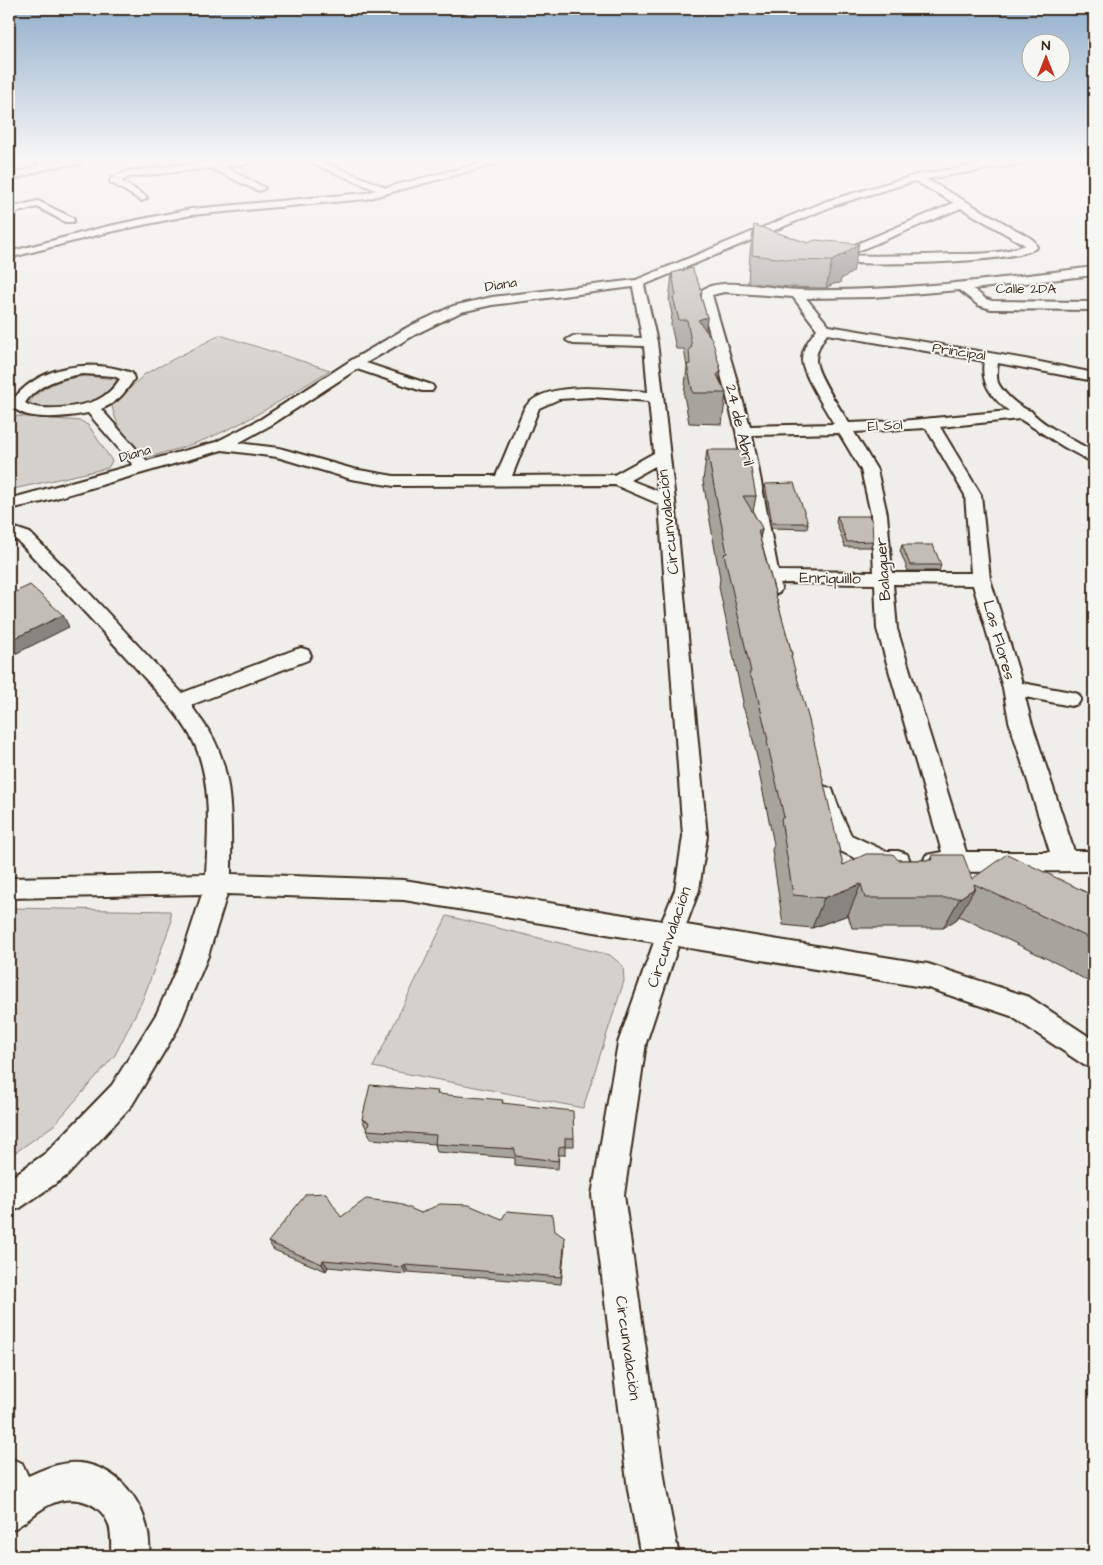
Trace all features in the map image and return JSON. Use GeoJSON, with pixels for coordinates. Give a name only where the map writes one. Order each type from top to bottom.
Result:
{"type":"FeatureCollection","features":[{"type":"Feature","properties":{"kind":"street"},"geometry":{"type":"LineString","coordinates":[[9,248],[66,234]]}},
{"type":"Feature","properties":{"kind":"street"},"geometry":{"type":"LineString","coordinates":[[9,255],[95,234]]}},
{"type":"Feature","properties":{"kind":"street","name":"Diana"},"geometry":{"type":"LineString","coordinates":[[9,504],[221,445],[266,422],[355,364],[413,330],[457,309],[492,301],[638,283],[756,234]]}},
{"type":"Feature","properties":{"kind":"street"},"geometry":{"type":"LineString","coordinates":[[849,251],[889,234]]}},
{"type":"Feature","properties":{"kind":"street"},"geometry":{"type":"LineString","coordinates":[[813,258],[901,260],[945,258],[1021,252],[1031,247],[1026,239],[1017,234]]}},
{"type":"Feature","properties":{"kind":"street"},"geometry":{"type":"LineString","coordinates":[[742,240],[759,246]]}},
{"type":"Feature","properties":{"kind":"street"},"geometry":{"type":"LineString","coordinates":[[797,294],[875,294],[963,288],[1094,271]]}},
{"type":"Feature","properties":{"kind":"street","name":"Circunvalación"},"geometry":{"type":"LineString","coordinates":[[638,283],[650,342],[667,501],[695,836],[687,890],[669,935],[632,1044],[608,1195],[647,1490],[660,1556]]}},
{"type":"Feature","properties":{"kind":"street","name":"24 de Abril"},"geometry":{"type":"LineString","coordinates":[[776,606],[769,577],[744,431],[705,293],[710,289],[722,287],[797,294]]}},
{"type":"Feature","properties":{"kind":"street","name":"Calle 2DA"},"geometry":{"type":"LineString","coordinates":[[963,288],[982,302],[991,305],[1070,304],[1094,306]]}},
{"type":"Feature","properties":{"kind":"street"},"geometry":{"type":"LineString","coordinates":[[797,294],[824,329]]}},
{"type":"Feature","properties":{"kind":"street","name":"Principal"},"geometry":{"type":"LineString","coordinates":[[824,329],[1094,377]]}},
{"type":"Feature","properties":{"kind":"street","name":"Balaguer"},"geometry":{"type":"LineString","coordinates":[[824,329],[813,343],[810,361],[820,388],[869,470],[879,514],[887,629],[964,863]]}},
{"type":"Feature","properties":{"kind":"street"},"geometry":{"type":"LineString","coordinates":[[573,340],[650,342]]}},
{"type":"Feature","properties":{"kind":"street"},"geometry":{"type":"LineString","coordinates":[[992,358],[990,363],[991,384],[1005,400],[1026,414],[1035,423],[1094,458]]}},
{"type":"Feature","properties":{"kind":"street"},"geometry":{"type":"LineString","coordinates":[[355,364],[427,388]]}},
{"type":"Feature","properties":{"kind":"street"},"geometry":{"type":"LineString","coordinates":[[94,370],[116,372],[127,376],[125,385],[115,395],[92,408],[73,412],[43,412],[28,411],[17,404],[22,396],[32,387],[65,373],[94,370]]}},
{"type":"Feature","properties":{"kind":"street"},"geometry":{"type":"LineString","coordinates":[[502,480],[533,406],[553,395],[575,393],[655,397]]}},
{"type":"Feature","properties":{"kind":"street"},"geometry":{"type":"LineString","coordinates":[[92,408],[143,467]]}},
{"type":"Feature","properties":{"kind":"street","name":"El Sol"},"geometry":{"type":"LineString","coordinates":[[744,431],[931,424],[1026,414]]}},
{"type":"Feature","properties":{"kind":"street"},"geometry":{"type":"LineString","coordinates":[[266,422],[279,453]]}},
{"type":"Feature","properties":{"kind":"street","name":"Las Flores"},"geometry":{"type":"LineString","coordinates":[[931,424],[973,495],[981,579],[1013,688],[1020,721],[1065,861]]}},
{"type":"Feature","properties":{"kind":"street"},"geometry":{"type":"LineString","coordinates":[[221,445],[279,453],[351,474],[394,481],[617,480],[667,501]]}},
{"type":"Feature","properties":{"kind":"street"},"geometry":{"type":"LineString","coordinates":[[617,480],[661,456]]}},
{"type":"Feature","properties":{"kind":"street"},"geometry":{"type":"LineString","coordinates":[[9,1197],[57,1164],[122,1095],[167,1021],[195,956],[218,884],[220,821],[214,773],[206,745],[178,702],[72,586],[23,526],[36,498]]}},
{"type":"Feature","properties":{"kind":"street","name":"Enriquillo"},"geometry":{"type":"LineString","coordinates":[[769,577],[981,579]]}},
{"type":"Feature","properties":{"kind":"street"},"geometry":{"type":"LineString","coordinates":[[178,702],[301,655]]}},
{"type":"Feature","properties":{"kind":"street"},"geometry":{"type":"LineString","coordinates":[[1013,688],[1072,699]]}},
{"type":"Feature","properties":{"kind":"street"},"geometry":{"type":"LineString","coordinates":[[820,780],[827,809],[842,841],[882,860],[964,863],[1094,861]]}},
{"type":"Feature","properties":{"kind":"street"},"geometry":{"type":"LineString","coordinates":[[964,863],[1014,883]]}},
{"type":"Feature","properties":{"kind":"street"},"geometry":{"type":"LineString","coordinates":[[9,888],[218,884],[404,890],[928,976],[1019,1006],[1094,1056]]}},
{"type":"Feature","properties":{"kind":"street"},"geometry":{"type":"LineString","coordinates":[[13,1496],[71,1480],[95,1484],[113,1497],[126,1518],[131,1546],[130,1556]]}},
{"type":"Feature","properties":{"kind":"shaded area"},"geometry":{"type":"Polygon","coordinates":[[[220,335],[330,370],[251,418],[210,438],[155,456],[143,456],[138,453],[123,434],[115,418],[112,405],[145,374],[220,335]]]}},
{"type":"Feature","properties":{"kind":"shaded area"},"geometry":{"type":"Polygon","coordinates":[[[86,376],[116,379],[116,385],[97,400],[79,407],[54,409],[30,405],[35,396],[48,386],[62,380],[86,376]]]}},
{"type":"Feature","properties":{"kind":"shaded area"},"geometry":{"type":"Polygon","coordinates":[[[16,416],[81,421],[89,426],[112,461],[108,468],[9,490],[9,434],[16,416]]]}},
{"type":"Feature","properties":{"kind":"shaded area"},"geometry":{"type":"Polygon","coordinates":[[[9,908],[170,911],[171,923],[143,999],[115,1055],[54,1125],[9,1157],[9,908]]]}},
{"type":"Feature","properties":{"kind":"shaded area"},"geometry":{"type":"Polygon","coordinates":[[[447,916],[610,955],[623,966],[624,981],[583,1108],[373,1067],[447,916]]]}},
{"type":"Feature","properties":{"kind":"building"},"geometry":{"type":"Polygon","coordinates":[[[753,234],[781,234],[808,243],[815,240],[859,244],[843,254],[846,255],[839,256],[832,261],[794,260],[752,255],[753,234]]]}},
{"type":"Feature","properties":{"kind":"building"},"geometry":{"type":"Polygon","coordinates":[[[692,268],[702,292],[700,294],[707,317],[698,320],[712,339],[721,371],[717,375],[726,393],[693,393],[687,365],[690,364],[689,349],[692,347],[687,320],[679,320],[673,297],[676,296],[672,273],[692,268]]]}},
{"type":"Feature","properties":{"kind":"building"},"geometry":{"type":"Polygon","coordinates":[[[707,450],[741,450],[743,458],[749,458],[756,496],[743,496],[762,529],[758,531],[809,720],[843,865],[866,854],[893,854],[898,860],[933,860],[932,855],[963,855],[972,879],[1007,854],[1094,896],[1094,941],[974,884],[975,888],[960,898],[865,898],[861,884],[824,898],[793,895],[781,819],[784,817],[755,686],[749,673],[751,672],[724,554],[727,553],[707,450]]]}},
{"type":"Feature","properties":{"kind":"building"},"geometry":{"type":"Polygon","coordinates":[[[794,483],[808,523],[772,523],[765,484],[794,483]]]}},
{"type":"Feature","properties":{"kind":"building"},"geometry":{"type":"Polygon","coordinates":[[[837,516],[869,516],[872,521],[873,541],[847,542],[837,516]]]}},
{"type":"Feature","properties":{"kind":"building"},"geometry":{"type":"Polygon","coordinates":[[[902,545],[933,545],[941,565],[910,565],[902,545]]]}},
{"type":"Feature","properties":{"kind":"building"},"geometry":{"type":"Polygon","coordinates":[[[30,585],[63,615],[9,641],[9,595],[30,585]]]}},
{"type":"Feature","properties":{"kind":"building"},"geometry":{"type":"Polygon","coordinates":[[[370,1085],[438,1091],[437,1094],[503,1100],[502,1103],[573,1111],[574,1138],[565,1138],[565,1146],[559,1147],[558,1161],[515,1156],[515,1149],[435,1144],[436,1135],[367,1130],[369,1122],[362,1119],[370,1085]]]}},
{"type":"Feature","properties":{"kind":"building"},"geometry":{"type":"Polygon","coordinates":[[[326,1193],[341,1217],[366,1199],[398,1203],[421,1213],[440,1204],[469,1205],[502,1219],[507,1211],[553,1215],[555,1231],[565,1238],[561,1277],[323,1260],[322,1264],[268,1242],[306,1194],[326,1193]]]}}]}
